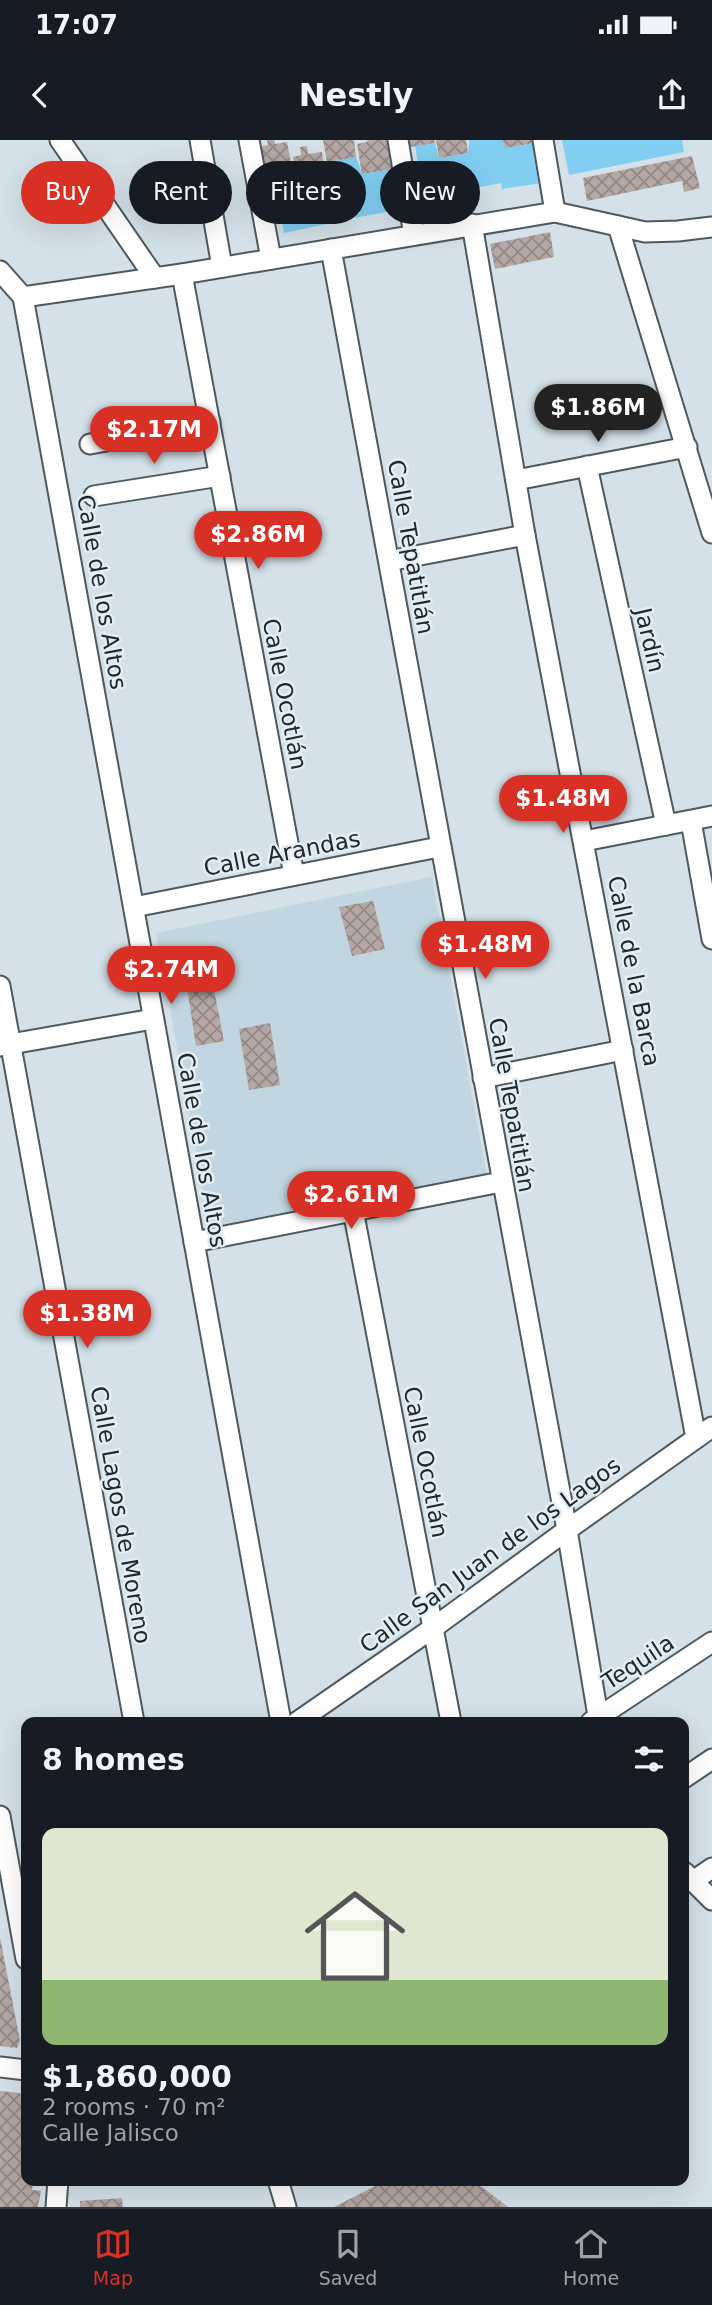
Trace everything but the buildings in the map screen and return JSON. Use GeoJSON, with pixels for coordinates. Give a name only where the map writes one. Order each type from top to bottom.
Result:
{"type":"FeatureCollection","features":[{"type":"Feature","properties":{"kind":"street"},"geometry":{"type":"LineString","coordinates":[[60,140],[155,278]]}},
{"type":"Feature","properties":{"kind":"street"},"geometry":{"type":"LineString","coordinates":[[200,140],[222,267]]}},
{"type":"Feature","properties":{"kind":"street"},"geometry":{"type":"LineString","coordinates":[[250,140],[271,259]]}},
{"type":"Feature","properties":{"kind":"street"},"geometry":{"type":"LineString","coordinates":[[398,140],[414,234]]}},
{"type":"Feature","properties":{"kind":"street"},"geometry":{"type":"LineString","coordinates":[[543,140],[555,212]]}},
{"type":"Feature","properties":{"kind":"street"},"geometry":{"type":"LineString","coordinates":[[480,223],[555,212],[645,232],[712,227]]}},
{"type":"Feature","properties":{"kind":"street"},"geometry":{"type":"LineString","coordinates":[[678,231],[712,215]]}},
{"type":"Feature","properties":{"kind":"street"},"geometry":{"type":"LineString","coordinates":[[0,271],[23,297],[182,274],[472,224]]}},
{"type":"Feature","properties":{"kind":"street","name":"Calle de la Barca"},"geometry":{"type":"LineString","coordinates":[[472,224],[525,535],[623,1050],[704,1433]]}},
{"type":"Feature","properties":{"kind":"street"},"geometry":{"type":"LineString","coordinates":[[618,226],[712,533]]}},
{"type":"Feature","properties":{"kind":"street","name":"Calle Tepatitlán"},"geometry":{"type":"LineString","coordinates":[[331,249],[566,1530],[596,1717]]}},
{"type":"Feature","properties":{"kind":"street","name":"Calle Ocotlán"},"geometry":{"type":"LineString","coordinates":[[182,274],[294,874]]}},
{"type":"Feature","properties":{"kind":"street","name":"Calle de los Altos"},"geometry":{"type":"LineString","coordinates":[[23,297],[280,1717]]}},
{"type":"Feature","properties":{"kind":"street"},"geometry":{"type":"LineString","coordinates":[[90,444],[209,422]]}},
{"type":"Feature","properties":{"kind":"street"},"geometry":{"type":"LineString","coordinates":[[516,480],[687,447]]}},
{"type":"Feature","properties":{"kind":"street","name":"Jardín"},"geometry":{"type":"LineString","coordinates":[[587,466],[666,825]]}},
{"type":"Feature","properties":{"kind":"street"},"geometry":{"type":"LineString","coordinates":[[94,496],[220,476]]}},
{"type":"Feature","properties":{"kind":"street"},"geometry":{"type":"LineString","coordinates":[[389,561],[525,535]]}},
{"type":"Feature","properties":{"kind":"street"},"geometry":{"type":"LineString","coordinates":[[584,841],[712,816]]}},
{"type":"Feature","properties":{"kind":"street"},"geometry":{"type":"LineString","coordinates":[[691,821],[712,939]]}},
{"type":"Feature","properties":{"kind":"street","name":"Calle Arandas"},"geometry":{"type":"LineString","coordinates":[[134,907],[439,847]]}},
{"type":"Feature","properties":{"kind":"street","name":"Calle Lagos de Moreno"},"geometry":{"type":"LineString","coordinates":[[0,986],[6,1045],[133,1717]]}},
{"type":"Feature","properties":{"kind":"street"},"geometry":{"type":"LineString","coordinates":[[6,1045],[153,1020]]}},
{"type":"Feature","properties":{"kind":"street"},"geometry":{"type":"LineString","coordinates":[[483,1077],[623,1050]]}},
{"type":"Feature","properties":{"kind":"street"},"geometry":{"type":"LineString","coordinates":[[194,1242],[501,1182]]}},
{"type":"Feature","properties":{"kind":"street","name":"Calle Ocotlán"},"geometry":{"type":"LineString","coordinates":[[353,1210],[450,1717]]}},
{"type":"Feature","properties":{"kind":"street","name":"Calle San Juan de los Lagos"},"geometry":{"type":"LineString","coordinates":[[304,1717],[704,1433]]}},
{"type":"Feature","properties":{"kind":"street","name":"Tequila"},"geometry":{"type":"LineString","coordinates":[[600,1717],[712,1642]]}},
{"type":"Feature","properties":{"kind":"street"},"geometry":{"type":"LineString","coordinates":[[689,1775],[712,1759]]}},
{"type":"Feature","properties":{"kind":"street"},"geometry":{"type":"LineString","coordinates":[[0,1816],[21,1931]]}},
{"type":"Feature","properties":{"kind":"street"},"geometry":{"type":"LineString","coordinates":[[712,1868],[689,1876],[712,1900]]}},
{"type":"Feature","properties":{"kind":"street"},"geometry":{"type":"LineString","coordinates":[[0,2067],[21,2069]]}},
{"type":"Feature","properties":{"kind":"street"},"geometry":{"type":"LineString","coordinates":[[56,2207],[58,2186]]}},
{"type":"Feature","properties":{"kind":"street"},"geometry":{"type":"LineString","coordinates":[[280,2186],[286,2207]]}},
{"type":"Feature","properties":{"kind":"shaded area"},"geometry":{"type":"Polygon","coordinates":[[[469,140],[503,140],[505,148],[534,143],[542,183],[502,189],[501,183],[480,187],[480,161],[418,161],[415,146],[435,143],[439,158],[468,153],[469,140]]]}},
{"type":"Feature","properties":{"kind":"shaded area"},"geometry":{"type":"Polygon","coordinates":[[[562,140],[682,140],[684,152],[569,175],[562,140]]]}},
{"type":"Feature","properties":{"kind":"shaded area"},"geometry":{"type":"Polygon","coordinates":[[[356,157],[357,161],[333,161],[356,157]]]}},
{"type":"Feature","properties":{"kind":"shaded area"},"geometry":{"type":"Polygon","coordinates":[[[380,171],[380,213],[366,216],[366,173],[380,171]]]}},
{"type":"Feature","properties":{"kind":"shaded area"},"geometry":{"type":"Polygon","coordinates":[[[283,224],[327,224],[284,233],[283,224]]]}},
{"type":"Feature","properties":{"kind":"shaded area"},"geometry":{"type":"Polygon","coordinates":[[[432,877],[487,1177],[211,1231],[156,933],[432,877]]]}}]}
